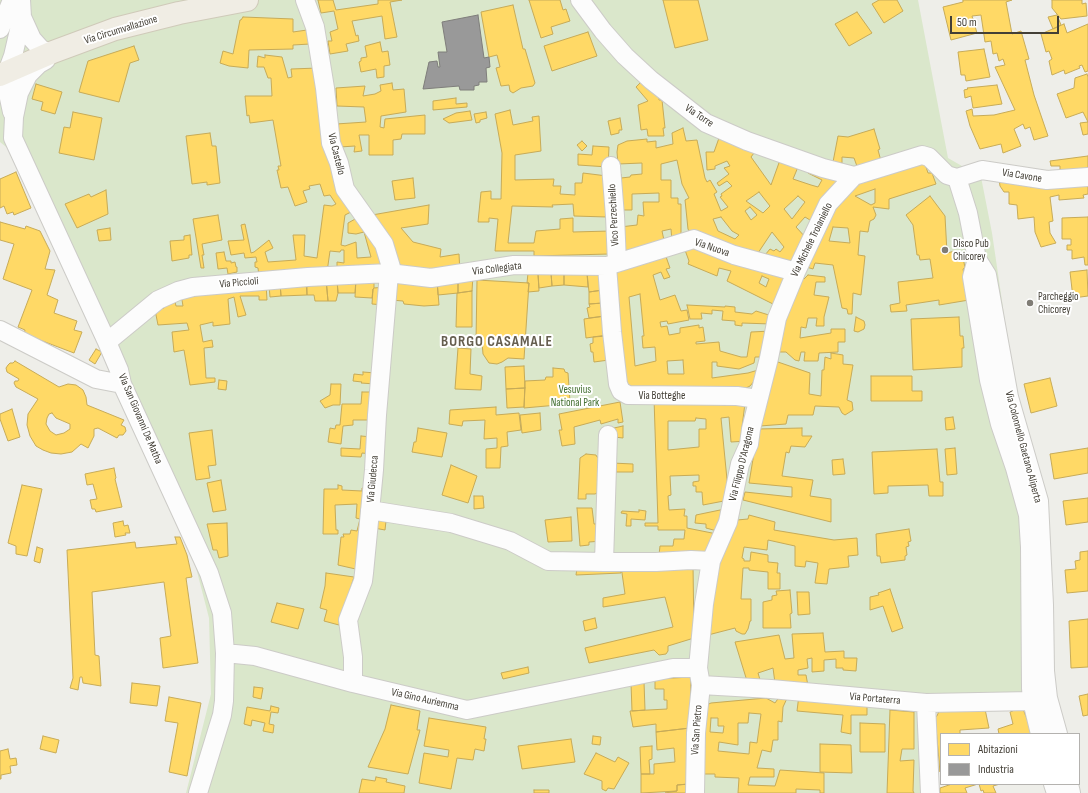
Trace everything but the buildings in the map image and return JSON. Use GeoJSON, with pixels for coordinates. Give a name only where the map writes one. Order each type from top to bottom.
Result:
{"type":"FeatureCollection","features":[{"type":"Feature","properties":{"kind":"main road","name":"Via Circumvallazione"},"geometry":{"type":"LineString","coordinates":[[4,73],[115,29],[148,20],[247,0]]}},
{"type":"Feature","properties":{"kind":"street"},"geometry":{"type":"LineString","coordinates":[[0,29],[12,0]]}},
{"type":"Feature","properties":{"kind":"street","name":"Via Castello"},"geometry":{"type":"LineString","coordinates":[[305,0],[315,27],[325,88],[331,143],[339,163],[345,189],[384,244],[391,267],[389,273]]}},
{"type":"Feature","properties":{"kind":"street","name":"Via Torre"},"geometry":{"type":"LineString","coordinates":[[580,0],[603,31],[625,56],[650,80],[706,123],[747,141],[823,168],[854,176]]}},
{"type":"Feature","properties":{"kind":"street"},"geometry":{"type":"LineString","coordinates":[[21,8],[32,39],[41,49],[46,51],[59,51]]}},
{"type":"Feature","properties":{"kind":"street"},"geometry":{"type":"LineString","coordinates":[[7,121],[6,84],[4,73],[13,56],[21,8]]}},
{"type":"Feature","properties":{"kind":"street","name":"Via San Giovanni De Matha"},"geometry":{"type":"LineString","coordinates":[[59,51],[39,64],[28,75],[7,121],[13,138],[107,342],[119,370],[122,384],[209,573],[222,613],[225,653],[224,701],[198,793]]}},
{"type":"Feature","properties":{"kind":"street","name":"Via Michele Troianiello"},"geometry":{"type":"LineString","coordinates":[[758,400],[769,358],[777,318],[796,272],[828,204],[854,176],[922,155],[929,157],[947,175],[958,178]]}},
{"type":"Feature","properties":{"kind":"street","name":"Vico Perzechiello"},"geometry":{"type":"LineString","coordinates":[[611,166],[615,216],[612,265]]}},
{"type":"Feature","properties":{"kind":"street","name":"Via Cavone"},"geometry":{"type":"LineString","coordinates":[[958,178],[982,170],[1047,180],[1088,177]]}},
{"type":"Feature","properties":{"kind":"street","name":"Via Colonnello Gaetano Aliperta"},"geometry":{"type":"LineString","coordinates":[[958,178],[968,213],[977,258],[972,277],[989,380],[1000,424],[1015,468],[1028,515],[1040,700],[1040,733]]}},
{"type":"Feature","properties":{"kind":"street","name":"Via Nuova"},"geometry":{"type":"LineString","coordinates":[[612,265],[694,239],[734,255],[796,272]]}},
{"type":"Feature","properties":{"kind":"street","name":"Via Collegiata"},"geometry":{"type":"LineString","coordinates":[[389,273],[431,278],[514,265],[612,265]]}},
{"type":"Feature","properties":{"kind":"street","name":"Via Botteghe"},"geometry":{"type":"LineString","coordinates":[[612,265],[612,332],[618,384],[621,391],[628,395],[738,396],[758,400]]}},
{"type":"Feature","properties":{"kind":"street","name":"Via Piccioli"},"geometry":{"type":"LineString","coordinates":[[107,342],[158,300],[178,291],[193,287],[308,277],[389,273]]}},
{"type":"Feature","properties":{"kind":"street","name":"Via Giudecca"},"geometry":{"type":"LineString","coordinates":[[353,683],[353,657],[348,620],[362,581],[370,510],[389,273]]}},
{"type":"Feature","properties":{"kind":"street"},"geometry":{"type":"LineString","coordinates":[[0,330],[96,379],[122,384]]}},
{"type":"Feature","properties":{"kind":"street","name":"Via Filippo D'Aragona"},"geometry":{"type":"LineString","coordinates":[[700,677],[704,604],[711,561],[728,522],[740,464],[749,444],[758,400]]}},
{"type":"Feature","properties":{"kind":"street"},"geometry":{"type":"LineString","coordinates":[[604,562],[608,435]]}},
{"type":"Feature","properties":{"kind":"street"},"geometry":{"type":"LineString","coordinates":[[370,510],[451,523],[510,541],[548,561],[711,561]]}},
{"type":"Feature","properties":{"kind":"street","name":"Via Gino Auriemma"},"geometry":{"type":"LineString","coordinates":[[225,653],[254,656],[353,683],[467,710],[673,668],[700,677]]}},
{"type":"Feature","properties":{"kind":"street","name":"Via Portaterra"},"geometry":{"type":"LineString","coordinates":[[700,677],[771,689],[926,703],[1040,700]]}},
{"type":"Feature","properties":{"kind":"street","name":"Via San Pietro"},"geometry":{"type":"LineString","coordinates":[[695,793],[696,733],[700,677]]}},
{"type":"Feature","properties":{"kind":"street","name":"Via Colonnello Gaetano Aliperta"},"geometry":{"type":"LineString","coordinates":[[1040,700],[1057,733]]}},
{"type":"Feature","properties":{"kind":"street"},"geometry":{"type":"LineString","coordinates":[[926,703],[930,793]]}},
{"type":"Feature","properties":{"kind":"green space","name":"Vesuvius National Park"},"geometry":{"type":"Polygon","coordinates":[[[0,0],[918,0],[948,158],[981,177],[992,233],[1011,362],[1045,517],[1052,695],[935,713],[936,793],[186,793],[211,694],[209,618],[193,556],[15,154],[0,142],[0,0]]]}},
{"type":"Feature","properties":{"kind":"place","name":"Disco Pub Chicorey"},"geometry":{"type":"Point","coordinates":[945,250]}},
{"type":"Feature","properties":{"kind":"place","name":"Parcheggio Chicorey"},"geometry":{"type":"Point","coordinates":[1030,303]}},
{"type":"Feature","properties":{"kind":"district","name":"BORGO CASAMALE"},"geometry":{"type":"Point","coordinates":[497,342]}}]}
